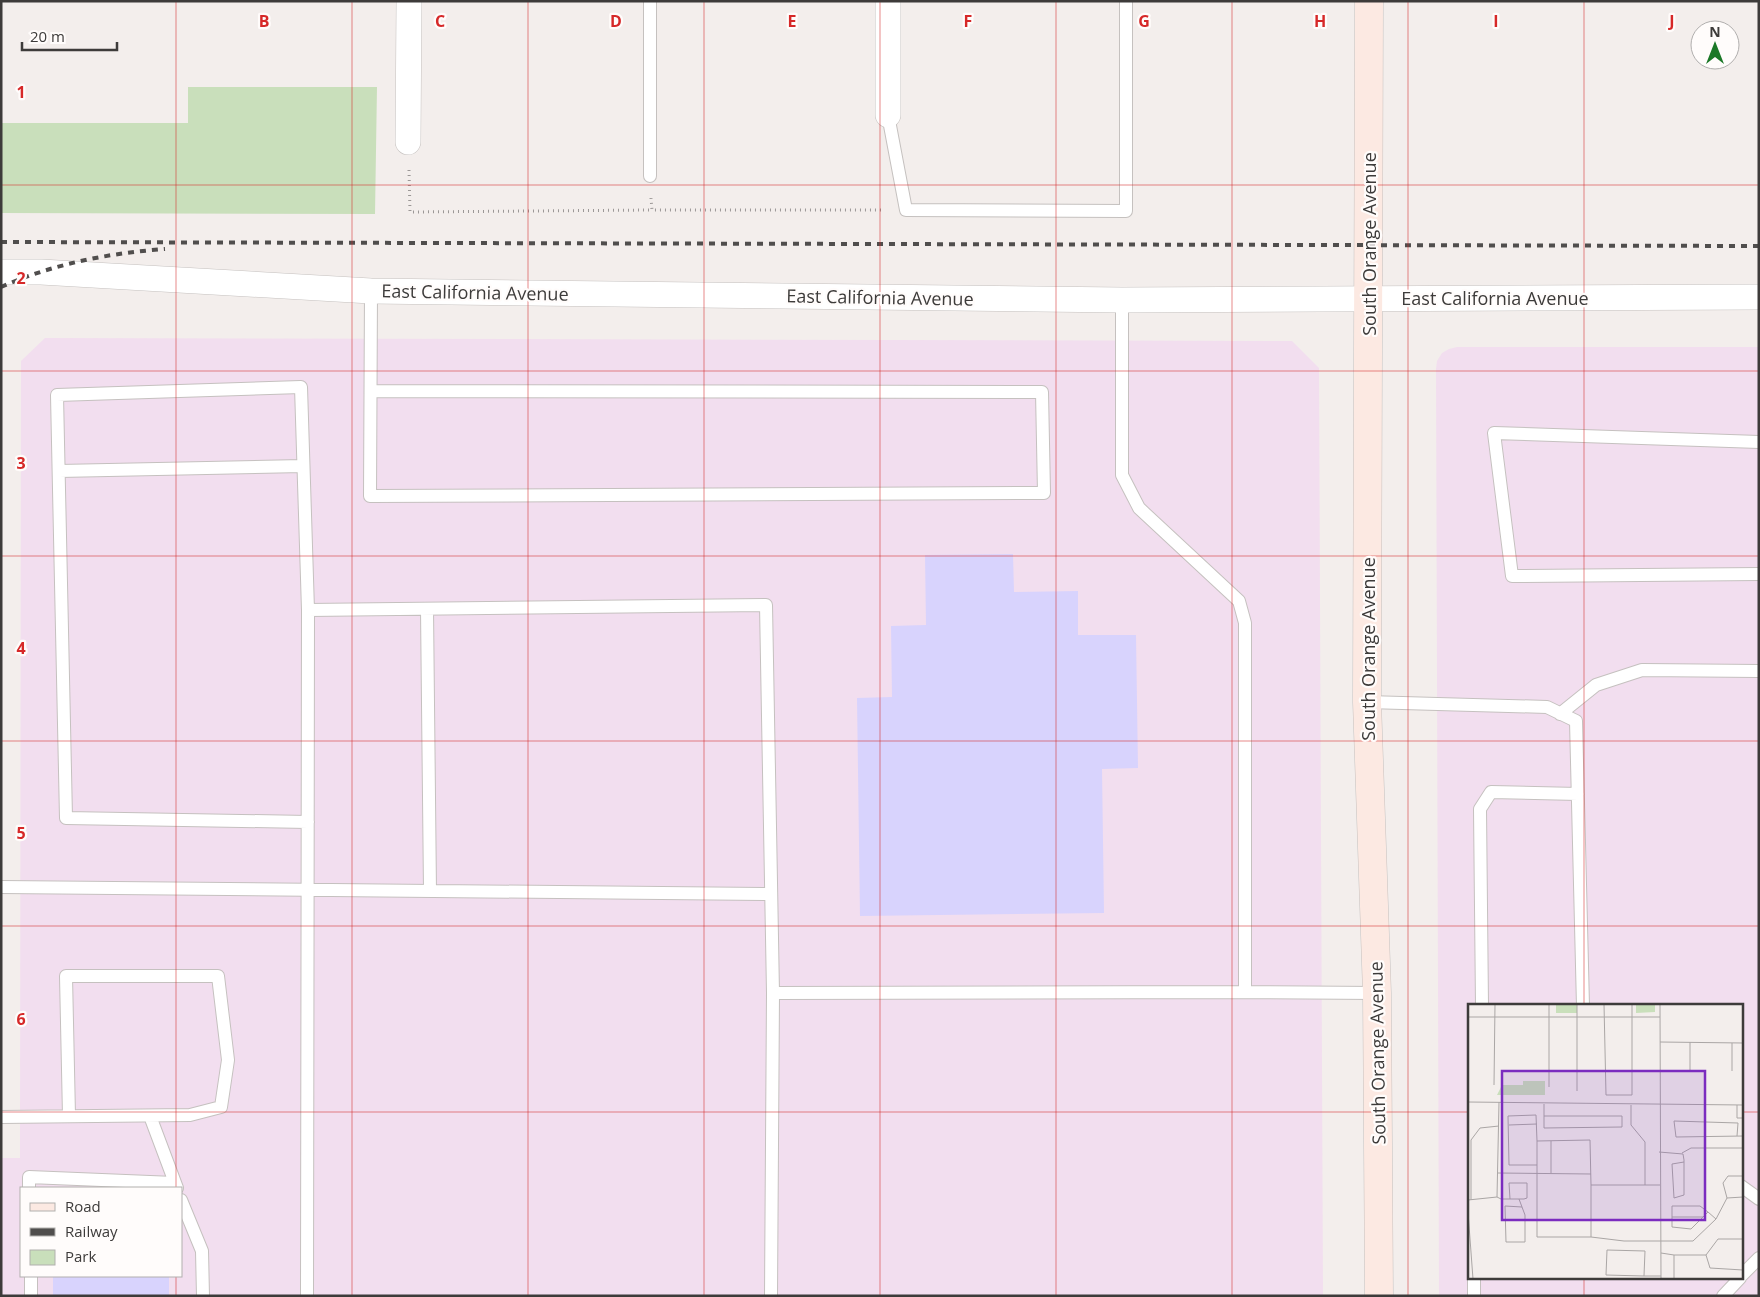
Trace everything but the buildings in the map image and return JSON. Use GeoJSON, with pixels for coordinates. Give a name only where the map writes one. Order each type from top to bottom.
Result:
{"type":"FeatureCollection","features":[{"type":"Feature","properties":{"kind":"street"},"geometry":{"type":"LineString","coordinates":[[408,142],[409,1]]}},
{"type":"Feature","properties":{"kind":"street"},"geometry":{"type":"LineString","coordinates":[[888,1],[888,115]]}},
{"type":"Feature","properties":{"kind":"street","name":"South Orange Avenue"},"geometry":{"type":"LineString","coordinates":[[1369,1],[1368,702],[1377,993],[1379,1296]]}},
{"type":"Feature","properties":{"kind":"street","name":"East California Avenue"},"geometry":{"type":"LineString","coordinates":[[1,272],[51,272],[371,291],[1122,300],[1759,297]]}},
{"type":"Feature","properties":{"kind":"lane"},"geometry":{"type":"LineString","coordinates":[[650,1],[650,176]]}},
{"type":"Feature","properties":{"kind":"lane"},"geometry":{"type":"LineString","coordinates":[[888,115],[906,210],[1126,211],[1126,1]]}},
{"type":"Feature","properties":{"kind":"lane"},"geometry":{"type":"LineString","coordinates":[[371,291],[370,496],[1044,493],[1042,392],[371,391]]}},
{"type":"Feature","properties":{"kind":"lane"},"geometry":{"type":"LineString","coordinates":[[1122,300],[1122,475],[1139,508],[1239,601],[1245,622],[1245,992]]}},
{"type":"Feature","properties":{"kind":"lane"},"geometry":{"type":"LineString","coordinates":[[307,1296],[308,890],[308,822],[308,610],[301,387],[57,396],[66,818],[308,822]]}},
{"type":"Feature","properties":{"kind":"lane"},"geometry":{"type":"LineString","coordinates":[[1759,442],[1494,433],[1512,576],[1759,574]]}},
{"type":"Feature","properties":{"kind":"lane"},"geometry":{"type":"LineString","coordinates":[[59,471],[303,466]]}},
{"type":"Feature","properties":{"kind":"lane"},"geometry":{"type":"LineString","coordinates":[[308,610],[766,605],[773,992],[771,1296]]}},
{"type":"Feature","properties":{"kind":"lane"},"geometry":{"type":"LineString","coordinates":[[427,609],[430,892]]}},
{"type":"Feature","properties":{"kind":"lane"},"geometry":{"type":"LineString","coordinates":[[1560,714],[1596,685],[1642,670],[1759,671]]}},
{"type":"Feature","properties":{"kind":"lane"},"geometry":{"type":"LineString","coordinates":[[1368,702],[1547,707],[1576,721],[1583,1004]]}},
{"type":"Feature","properties":{"kind":"lane"},"geometry":{"type":"LineString","coordinates":[[1482,1004],[1480,809],[1491,792],[1578,794]]}},
{"type":"Feature","properties":{"kind":"lane"},"geometry":{"type":"LineString","coordinates":[[1,886],[430,892],[771,894]]}},
{"type":"Feature","properties":{"kind":"lane"},"geometry":{"type":"LineString","coordinates":[[1,1117],[190,1115],[221,1107],[228,1060],[218,976],[66,976],[69,1116]]}},
{"type":"Feature","properties":{"kind":"lane"},"geometry":{"type":"LineString","coordinates":[[773,992],[1377,993]]}},
{"type":"Feature","properties":{"kind":"lane"},"geometry":{"type":"LineString","coordinates":[[29,1187],[28,1177],[175,1185],[150,1116]]}},
{"type":"Feature","properties":{"kind":"lane"},"geometry":{"type":"LineString","coordinates":[[1742,1187],[1759,1199]]}},
{"type":"Feature","properties":{"kind":"lane"},"geometry":{"type":"LineString","coordinates":[[182,1202],[202,1251],[203,1296]]}},
{"type":"Feature","properties":{"kind":"lane"},"geometry":{"type":"LineString","coordinates":[[1742,1275],[1759,1258]]}},
{"type":"Feature","properties":{"kind":"lane"},"geometry":{"type":"LineString","coordinates":[[31,1277],[31,1296]]}},
{"type":"Feature","properties":{"kind":"lane"},"geometry":{"type":"LineString","coordinates":[[1474,1280],[1474,1296]]}},
{"type":"Feature","properties":{"kind":"lane"},"geometry":{"type":"LineString","coordinates":[[1724,1296],[1738,1280]]}},
{"type":"Feature","properties":{"kind":"path"},"geometry":{"type":"LineString","coordinates":[[408,142],[410,212],[906,210]]}},
{"type":"Feature","properties":{"kind":"path"},"geometry":{"type":"LineString","coordinates":[[650,176],[652,210]]}},
{"type":"Feature","properties":{"kind":"shaded area"},"geometry":{"type":"Polygon","coordinates":[[[45,338],[1292,341],[1319,368],[1323,1296],[1,1296],[1,1158],[20,1158],[21,361],[45,338]]]}},
{"type":"Feature","properties":{"kind":"shaded area"},"geometry":{"type":"Polygon","coordinates":[[[1457,347],[1759,347],[1759,1296],[1439,1296],[1436,369],[1437,361],[1442,353],[1457,347]]]}},
{"type":"Feature","properties":{"kind":"green space"},"geometry":{"type":"Polygon","coordinates":[[[188,87],[377,87],[375,214],[1,213],[1,123],[188,123],[188,87]]]}},
{"type":"Feature","properties":{"kind":"railway"},"geometry":{"type":"LineString","coordinates":[[1,242],[1759,246]]}},
{"type":"Feature","properties":{"kind":"railway"},"geometry":{"type":"LineString","coordinates":[[1,287],[41,272],[82,261],[123,253],[165,249]]}}]}
